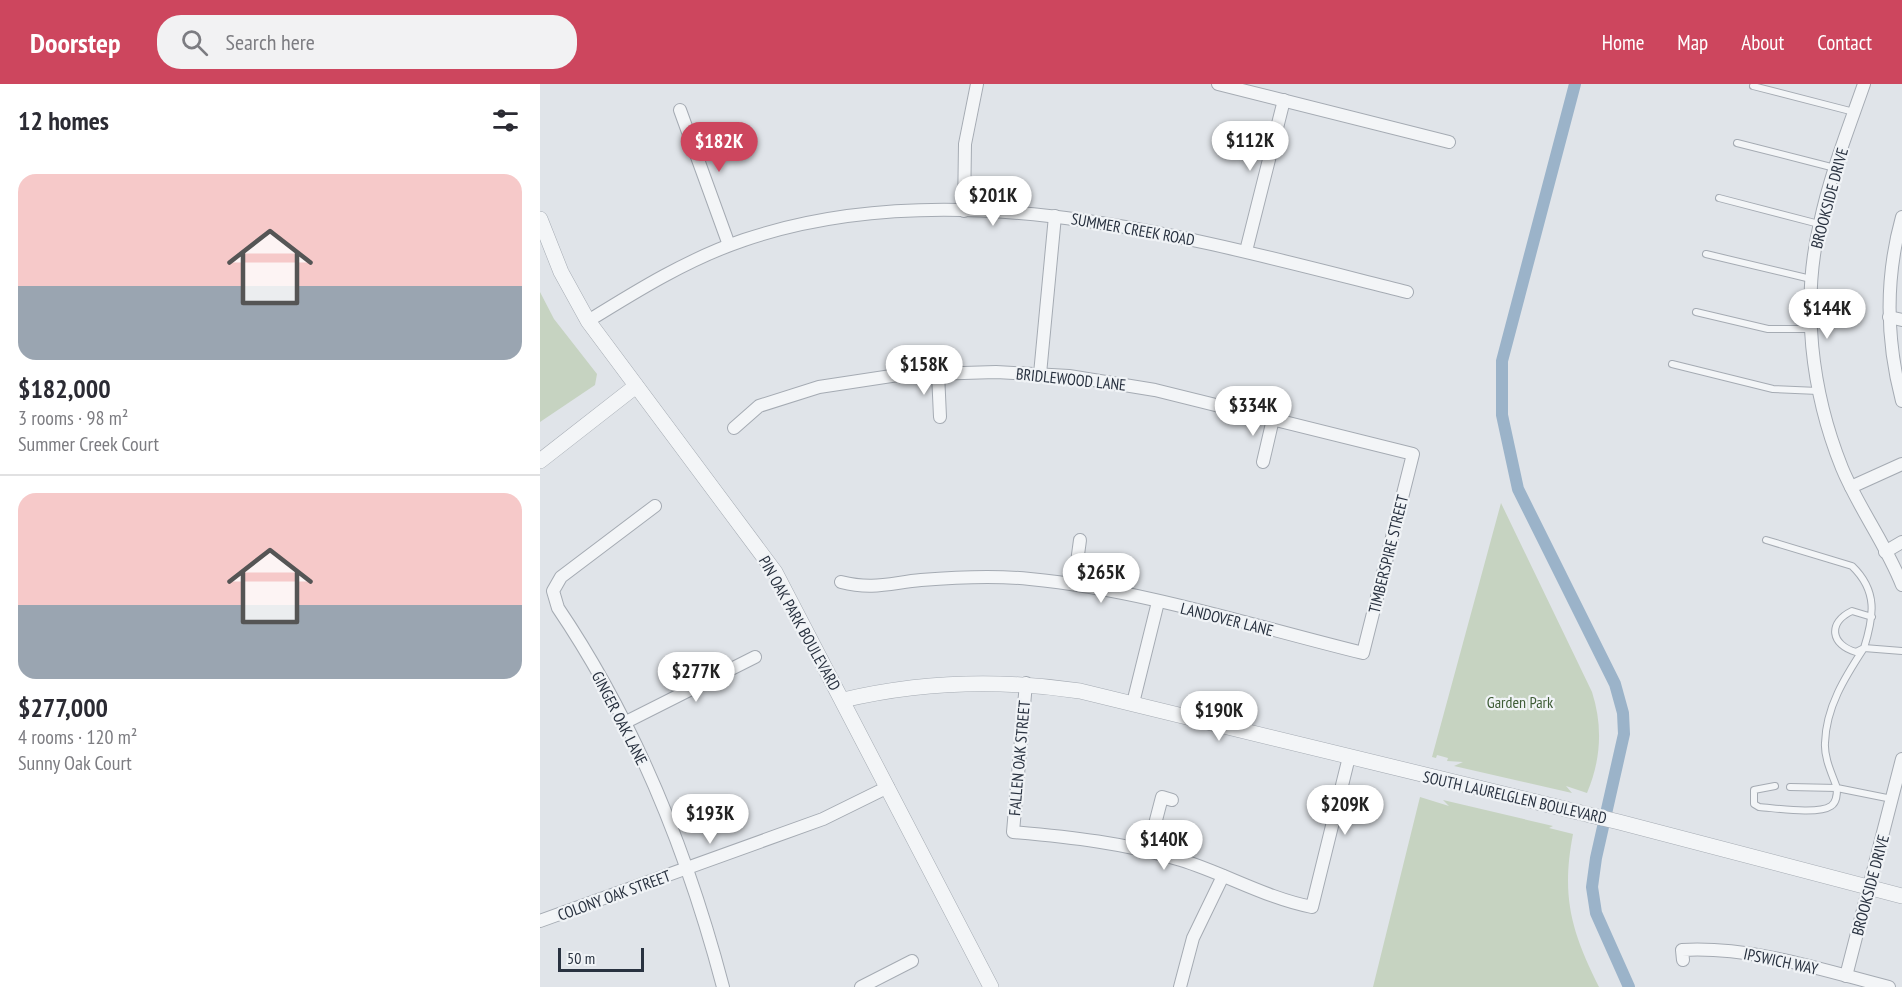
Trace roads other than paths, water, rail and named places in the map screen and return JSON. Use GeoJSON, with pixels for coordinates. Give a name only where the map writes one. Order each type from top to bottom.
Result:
{"type":"FeatureCollection","features":[{"type":"Feature","properties":{"kind":"street"},"geometry":{"type":"LineString","coordinates":[[964,212],[964,144],[977,84]]}},
{"type":"Feature","properties":{"kind":"street"},"geometry":{"type":"LineString","coordinates":[[1218,84],[1449,142]]}},
{"type":"Feature","properties":{"kind":"street","name":"BROOKSIDE DRIVE"},"geometry":{"type":"LineString","coordinates":[[1864,84],[1819,224],[1812,280],[1811,329],[1819,391],[1830,433],[1851,488],[1902,585]]}},
{"type":"Feature","properties":{"kind":"street"},"geometry":{"type":"LineString","coordinates":[[1246,251],[1284,100]]}},
{"type":"Feature","properties":{"kind":"street"},"geometry":{"type":"LineString","coordinates":[[680,110],[729,245]]}},
{"type":"Feature","properties":{"kind":"street","name":"SUMMER CREEK ROAD"},"geometry":{"type":"LineString","coordinates":[[588,321],[663,275],[729,245],[790,227],[862,215],[964,212],[1054,216],[1120,225],[1246,251],[1407,292]]}},
{"type":"Feature","properties":{"kind":"street"},"geometry":{"type":"LineString","coordinates":[[1040,374],[1054,216]]}},
{"type":"Feature","properties":{"kind":"street"},"geometry":{"type":"LineString","coordinates":[[1902,217],[1892,264],[1889,317],[1892,356],[1902,401]]}},
{"type":"Feature","properties":{"kind":"street","name":"PIN OAK PARK BOULEVARD"},"geometry":{"type":"LineString","coordinates":[[540,219],[561,272],[588,321],[765,556],[843,700],[991,987]]}},
{"type":"Feature","properties":{"kind":"street"},"geometry":{"type":"LineString","coordinates":[[1889,317],[1902,320]]}},
{"type":"Feature","properties":{"kind":"street"},"geometry":{"type":"LineString","coordinates":[[938,372],[940,417]]}},
{"type":"Feature","properties":{"kind":"street","name":"BRIDLEWOOD LANE"},"geometry":{"type":"LineString","coordinates":[[734,428],[759,406],[789,395],[855,381],[938,372],[1040,374],[1155,390],[1413,454]]}},
{"type":"Feature","properties":{"kind":"street"},"geometry":{"type":"LineString","coordinates":[[540,461],[636,386]]}},
{"type":"Feature","properties":{"kind":"street"},"geometry":{"type":"LineString","coordinates":[[1263,462],[1273,419]]}},
{"type":"Feature","properties":{"kind":"street","name":"TIMBERSPIRE STREET"},"geometry":{"type":"LineString","coordinates":[[1363,653],[1413,454]]}},
{"type":"Feature","properties":{"kind":"street"},"geometry":{"type":"LineString","coordinates":[[1851,488],[1902,464]]}},
{"type":"Feature","properties":{"kind":"street","name":"GINGER OAK LANE"},"geometry":{"type":"LineString","coordinates":[[655,506],[561,577],[553,591],[558,608],[597,672],[624,723],[663,808],[687,869],[723,987]]}},
{"type":"Feature","properties":{"kind":"street"},"geometry":{"type":"LineString","coordinates":[[1074,584],[1080,540]]}},
{"type":"Feature","properties":{"kind":"street"},"geometry":{"type":"LineString","coordinates":[[1885,552],[1902,542]]}},
{"type":"Feature","properties":{"kind":"street","name":"LANDOVER LANE"},"geometry":{"type":"LineString","coordinates":[[841,582],[864,588],[951,578],[995,577],[1074,584],[1158,602],[1363,653]]}},
{"type":"Feature","properties":{"kind":"street"},"geometry":{"type":"LineString","coordinates":[[1133,703],[1158,602]]}},
{"type":"Feature","properties":{"kind":"street"},"geometry":{"type":"LineString","coordinates":[[624,723],[755,657]]}},
{"type":"Feature","properties":{"kind":"street","name":"SOUTH LAURELGLEN BOULEVARD"},"geometry":{"type":"LineString","coordinates":[[843,700],[914,685],[950,682],[1026,683],[1080,691],[1619,822],[1902,896]]}},
{"type":"Feature","properties":{"kind":"street","name":"FALLEN OAK STREET"},"geometry":{"type":"LineString","coordinates":[[1026,683],[1013,832],[1074,837],[1148,851]]}},
{"type":"Feature","properties":{"kind":"street"},"geometry":{"type":"LineString","coordinates":[[1172,800],[1162,798],[1148,851],[1223,876],[1271,896],[1312,907],[1349,758]]}},
{"type":"Feature","properties":{"kind":"street","name":"BROOKSIDE DRIVE"},"geometry":{"type":"LineString","coordinates":[[1846,976],[1902,759]]}},
{"type":"Feature","properties":{"kind":"street","name":"COLONY OAK STREET"},"geometry":{"type":"LineString","coordinates":[[540,921],[823,819],[888,787]]}},
{"type":"Feature","properties":{"kind":"street"},"geometry":{"type":"LineString","coordinates":[[1180,987],[1193,938],[1223,876]]}},
{"type":"Feature","properties":{"kind":"street","name":"IPSWICH WAY"},"geometry":{"type":"LineString","coordinates":[[1683,960],[1683,950],[1724,950],[1756,954],[1889,987]]}},
{"type":"Feature","properties":{"kind":"street"},"geometry":{"type":"LineString","coordinates":[[861,987],[912,961]]}},
{"type":"Feature","properties":{"kind":"lane"},"geometry":{"type":"LineString","coordinates":[[1753,86],[1854,112]]}},
{"type":"Feature","properties":{"kind":"lane"},"geometry":{"type":"LineString","coordinates":[[1737,143],[1835,169]]}},
{"type":"Feature","properties":{"kind":"lane"},"geometry":{"type":"LineString","coordinates":[[1719,198],[1819,224]]}},
{"type":"Feature","properties":{"kind":"lane"},"geometry":{"type":"LineString","coordinates":[[1706,254],[1812,280]]}},
{"type":"Feature","properties":{"kind":"lane"},"geometry":{"type":"LineString","coordinates":[[1696,312],[1768,329],[1811,329]]}},
{"type":"Feature","properties":{"kind":"lane"},"geometry":{"type":"LineString","coordinates":[[1672,364],[1773,389],[1819,391]]}},
{"type":"Feature","properties":{"kind":"lane"},"geometry":{"type":"LineString","coordinates":[[1766,540],[1852,566],[1863,576],[1873,595],[1872,617],[1864,648],[1839,686],[1825,743],[1829,766],[1837,788],[1836,800],[1831,806],[1816,810],[1759,807],[1754,804],[1754,790],[1775,786]]}},
{"type":"Feature","properties":{"kind":"lane"},"geometry":{"type":"LineString","coordinates":[[1872,617],[1852,611],[1842,616],[1836,625],[1838,642],[1843,649],[1856,652],[1864,648],[1902,651]]}},
{"type":"Feature","properties":{"kind":"lane"},"geometry":{"type":"LineString","coordinates":[[1790,787],[1837,788],[1892,800]]}},
{"type":"Feature","properties":{"kind":"waterway"},"geometry":{"type":"LineString","coordinates":[[1575,84],[1502,361],[1502,415],[1518,489],[1615,684],[1623,713],[1624,734],[1596,858],[1592,887],[1596,913],[1629,987]]}},
{"type":"Feature","properties":{"kind":"park label","name":"Garden Park"},"geometry":{"type":"Point","coordinates":[1520,702]}}]}
